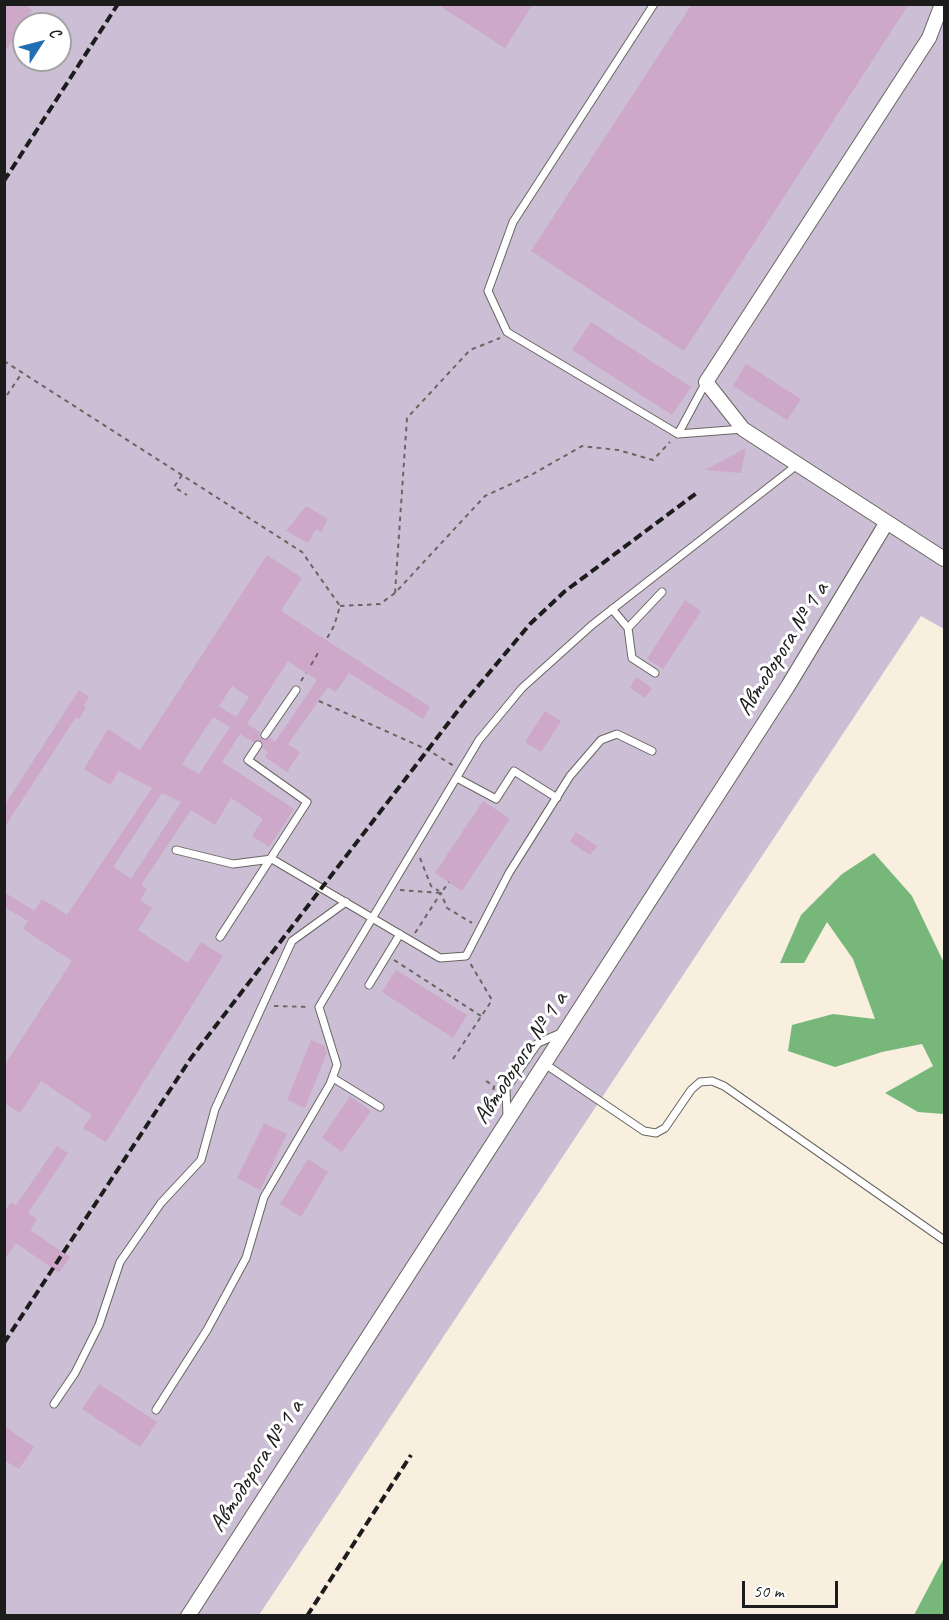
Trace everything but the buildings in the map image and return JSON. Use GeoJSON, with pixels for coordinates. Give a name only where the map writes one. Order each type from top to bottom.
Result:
{"type":"FeatureCollection","features":[{"type":"Feature","properties":{"kind":"street"},"geometry":{"type":"LineString","coordinates":[[942,4],[929,38],[706,382],[742,429],[945,559]]}},
{"type":"Feature","properties":{"kind":"street","name":"Автодорога № 1 а"},"geometry":{"type":"LineString","coordinates":[[189,1616],[501,1121],[545,1064],[788,686],[887,522]]}},
{"type":"Feature","properties":{"kind":"lane"},"geometry":{"type":"LineString","coordinates":[[654,4],[513,222],[488,291],[507,332],[678,434],[742,429]]}},
{"type":"Feature","properties":{"kind":"lane"},"geometry":{"type":"LineString","coordinates":[[678,434],[706,382]]}},
{"type":"Feature","properties":{"kind":"lane"},"geometry":{"type":"LineString","coordinates":[[156,1410],[207,1330],[246,1257],[264,1197],[333,1078],[337,1065],[319,1007],[479,740],[522,688],[612,609],[797,465]]}},
{"type":"Feature","properties":{"kind":"lane"},"geometry":{"type":"LineString","coordinates":[[628,628],[662,592]]}},
{"type":"Feature","properties":{"kind":"lane"},"geometry":{"type":"LineString","coordinates":[[612,609],[628,628],[632,658],[654,673]]}},
{"type":"Feature","properties":{"kind":"lane"},"geometry":{"type":"LineString","coordinates":[[265,735],[296,690]]}},
{"type":"Feature","properties":{"kind":"lane"},"geometry":{"type":"LineString","coordinates":[[176,850],[232,864],[272,859],[440,958],[466,956],[509,873],[570,776],[602,740],[617,734],[652,751]]}},
{"type":"Feature","properties":{"kind":"lane"},"geometry":{"type":"LineString","coordinates":[[219,937],[308,802],[248,760],[258,745]]}},
{"type":"Feature","properties":{"kind":"lane"},"geometry":{"type":"LineString","coordinates":[[459,774],[496,799],[514,771],[557,798]]}},
{"type":"Feature","properties":{"kind":"lane"},"geometry":{"type":"LineString","coordinates":[[54,1404],[75,1373],[99,1325],[120,1262],[161,1203],[201,1160],[215,1109],[292,941],[346,902]]}},
{"type":"Feature","properties":{"kind":"lane"},"geometry":{"type":"LineString","coordinates":[[369,985],[400,934]]}},
{"type":"Feature","properties":{"kind":"lane"},"geometry":{"type":"LineString","coordinates":[[501,1121],[506,1089],[538,1043],[566,1031]]}},
{"type":"Feature","properties":{"kind":"lane"},"geometry":{"type":"LineString","coordinates":[[545,1064],[644,1131],[656,1133],[665,1128],[691,1090],[700,1082],[712,1081],[724,1086],[945,1240]]}},
{"type":"Feature","properties":{"kind":"lane"},"geometry":{"type":"LineString","coordinates":[[333,1078],[380,1107]]}},
{"type":"Feature","properties":{"kind":"path"},"geometry":{"type":"LineString","coordinates":[[395,593],[407,418],[470,350],[495,342],[507,332]]}},
{"type":"Feature","properties":{"kind":"path"},"geometry":{"type":"LineString","coordinates":[[4,361],[302,552],[340,606]]}},
{"type":"Feature","properties":{"kind":"path"},"geometry":{"type":"LineString","coordinates":[[7,396],[22,373]]}},
{"type":"Feature","properties":{"kind":"path"},"geometry":{"type":"LineString","coordinates":[[340,606],[380,604],[395,593],[485,495],[533,474],[582,446],[618,450],[653,460],[678,434]]}},
{"type":"Feature","properties":{"kind":"path"},"geometry":{"type":"LineString","coordinates":[[182,475],[174,486],[187,495]]}},
{"type":"Feature","properties":{"kind":"path"},"geometry":{"type":"LineString","coordinates":[[326,640],[334,626],[340,606]]}},
{"type":"Feature","properties":{"kind":"path"},"geometry":{"type":"LineString","coordinates":[[311,665],[318,653]]}},
{"type":"Feature","properties":{"kind":"path"},"geometry":{"type":"LineString","coordinates":[[319,701],[428,750],[459,774]]}},
{"type":"Feature","properties":{"kind":"path"},"geometry":{"type":"LineString","coordinates":[[415,846],[431,886],[441,893],[447,908],[481,928]]}},
{"type":"Feature","properties":{"kind":"path"},"geometry":{"type":"LineString","coordinates":[[410,940],[449,882]]}},
{"type":"Feature","properties":{"kind":"path"},"geometry":{"type":"LineString","coordinates":[[388,890],[441,893]]}},
{"type":"Feature","properties":{"kind":"path"},"geometry":{"type":"LineString","coordinates":[[387,955],[482,1016]]}},
{"type":"Feature","properties":{"kind":"path"},"geometry":{"type":"LineString","coordinates":[[453,1059],[492,1000],[466,956]]}},
{"type":"Feature","properties":{"kind":"path"},"geometry":{"type":"LineString","coordinates":[[262,1005],[307,1007]]}},
{"type":"Feature","properties":{"kind":"path"},"geometry":{"type":"LineString","coordinates":[[486,1081],[494,1086],[490,1109],[501,1121]]}},
{"type":"Feature","properties":{"kind":"shaded area"},"geometry":{"type":"Polygon","coordinates":[[[5,5],[944,5],[944,629],[921,616],[259,1615],[5,1616],[5,5]]]}},
{"type":"Feature","properties":{"kind":"green space"},"geometry":{"type":"Polygon","coordinates":[[[874,853],[912,896],[944,963],[944,1114],[918,1112],[885,1093],[933,1066],[922,1044],[882,1052],[835,1067],[788,1051],[792,1025],[833,1014],[875,1019],[853,959],[827,922],[804,963],[780,963],[801,915],[842,874],[874,853]]]}},
{"type":"Feature","properties":{"kind":"green space"},"geometry":{"type":"Polygon","coordinates":[[[944,1558],[944,1615],[914,1615],[944,1558]]]}},
{"type":"Feature","properties":{"kind":"railway"},"geometry":{"type":"LineString","coordinates":[[4,181],[118,4]]}},
{"type":"Feature","properties":{"kind":"railway"},"geometry":{"type":"LineString","coordinates":[[4,1343],[191,1058],[463,704],[530,624],[564,592],[698,492]]}},
{"type":"Feature","properties":{"kind":"railway"},"geometry":{"type":"LineString","coordinates":[[307,1616],[411,1455]]}}]}
